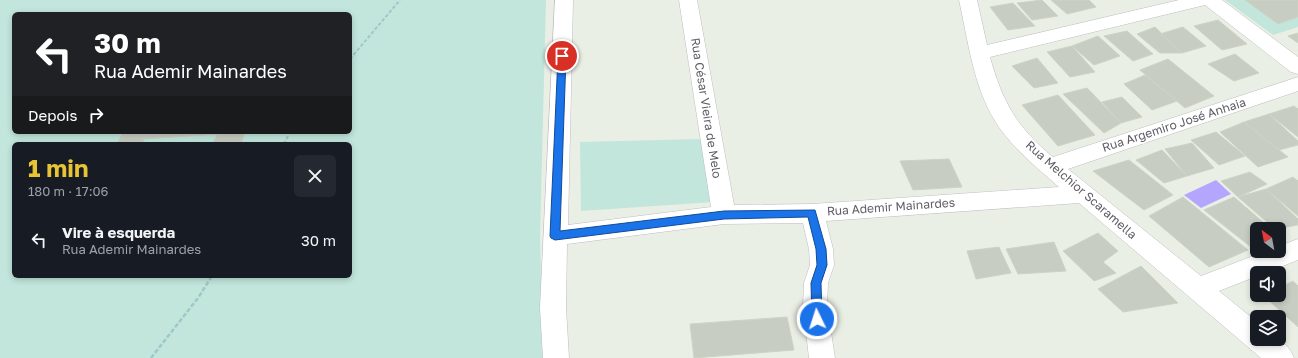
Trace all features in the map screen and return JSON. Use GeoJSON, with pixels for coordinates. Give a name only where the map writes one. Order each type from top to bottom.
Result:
{"type":"FeatureCollection","features":[{"type":"Feature","properties":{"kind":"street"},"geometry":{"type":"LineString","coordinates":[[556,358],[553,308],[564,0]]}},
{"type":"Feature","properties":{"kind":"street","name":"Rua César Vieira de Melo"},"geometry":{"type":"LineString","coordinates":[[688,0],[724,215]]}},
{"type":"Feature","properties":{"kind":"street","name":"Rua Melchior Scaramella"},"geometry":{"type":"LineString","coordinates":[[968,0],[989,85],[1002,115],[1019,135],[1050,166],[1250,332]]}},
{"type":"Feature","properties":{"kind":"street"},"geometry":{"type":"LineString","coordinates":[[981,53],[1204,0]]}},
{"type":"Feature","properties":{"kind":"street"},"geometry":{"type":"LineString","coordinates":[[1210,0],[1298,67]]}},
{"type":"Feature","properties":{"kind":"street","name":"Rua Argemiro José Anhaia"},"geometry":{"type":"LineString","coordinates":[[1050,166],[1298,84]]}},
{"type":"Feature","properties":{"kind":"street","name":"Rua Ademir Mainardes"},"geometry":{"type":"LineString","coordinates":[[555,236],[724,215],[812,213],[1084,194]]}},
{"type":"Feature","properties":{"kind":"street"},"geometry":{"type":"LineString","coordinates":[[812,213],[821,249],[822,265],[816,283],[816,306],[822,358]]}},
{"type":"Feature","properties":{"kind":"street"},"geometry":{"type":"LineString","coordinates":[[1197,289],[1298,248]]}},
{"type":"Feature","properties":{"kind":"street","name":"Rua Melchior Scaramella"},"geometry":{"type":"LineString","coordinates":[[1266,346],[1281,358]]}},
{"type":"Feature","properties":{"kind":"path"},"geometry":{"type":"LineString","coordinates":[[352,57],[400,0]]}},
{"type":"Feature","properties":{"kind":"path"},"geometry":{"type":"LineString","coordinates":[[151,358],[198,298],[211,278]]}},
{"type":"Feature","properties":{"kind":"shaded area"},"geometry":{"type":"Polygon","coordinates":[[[0,0],[546,0],[540,237],[543,358],[0,358],[0,0]]]}},
{"type":"Feature","properties":{"kind":"shaded area"},"geometry":{"type":"Polygon","coordinates":[[[1225,0],[1298,0],[1298,27],[1273,35],[1225,0]]]}},
{"type":"Feature","properties":{"kind":"shaded area"},"geometry":{"type":"Polygon","coordinates":[[[701,139],[714,202],[581,211],[580,142],[701,139]]]}},
{"type":"Feature","properties":{"kind":"shaded area"},"geometry":{"type":"Polygon","coordinates":[[[1216,180],[1231,194],[1201,208],[1184,195],[1216,180]]]}},
{"type":"Feature","properties":{"kind":"building"},"geometry":{"type":"Polygon","coordinates":[[[1042,0],[1058,16],[1032,20],[1017,3],[1042,0]]]}},
{"type":"Feature","properties":{"kind":"building"},"geometry":{"type":"Polygon","coordinates":[[[1051,0],[1089,0],[1096,7],[1067,14],[1051,0]]]}},
{"type":"Feature","properties":{"kind":"building"},"geometry":{"type":"Polygon","coordinates":[[[1245,0],[1298,0],[1298,17],[1278,24],[1245,0]]]}},
{"type":"Feature","properties":{"kind":"building"},"geometry":{"type":"Polygon","coordinates":[[[1013,3],[1035,26],[1008,30],[990,7],[1013,3]]]}},
{"type":"Feature","properties":{"kind":"building"},"geometry":{"type":"Polygon","coordinates":[[[1218,20],[1247,44],[1222,50],[1194,26],[1218,20]]]}},
{"type":"Feature","properties":{"kind":"building"},"geometry":{"type":"Polygon","coordinates":[[[1155,27],[1182,53],[1160,53],[1137,34],[1155,27]]]}},
{"type":"Feature","properties":{"kind":"building"},"geometry":{"type":"Polygon","coordinates":[[[1183,27],[1206,46],[1182,53],[1160,34],[1183,27]]]}},
{"type":"Feature","properties":{"kind":"building"},"geometry":{"type":"Polygon","coordinates":[[[1127,31],[1153,54],[1133,61],[1104,36],[1127,31]]]}},
{"type":"Feature","properties":{"kind":"building"},"geometry":{"type":"Polygon","coordinates":[[[1298,33],[1298,43],[1288,36],[1298,33]]]}},
{"type":"Feature","properties":{"kind":"building"},"geometry":{"type":"Polygon","coordinates":[[[1098,36],[1120,56],[1094,65],[1072,46],[1098,36]]]}},
{"type":"Feature","properties":{"kind":"building"},"geometry":{"type":"Polygon","coordinates":[[[1072,46],[1095,72],[1070,77],[1047,52],[1072,46]]]}},
{"type":"Feature","properties":{"kind":"building"},"geometry":{"type":"Polygon","coordinates":[[[1235,54],[1259,73],[1234,81],[1208,64],[1235,54]]]}},
{"type":"Feature","properties":{"kind":"building"},"geometry":{"type":"Polygon","coordinates":[[[1037,58],[1058,83],[1034,88],[1012,66],[1037,58]]]}},
{"type":"Feature","properties":{"kind":"building"},"geometry":{"type":"Polygon","coordinates":[[[1168,59],[1214,96],[1185,108],[1140,70],[1168,59]]]}},
{"type":"Feature","properties":{"kind":"building"},"geometry":{"type":"Polygon","coordinates":[[[1145,75],[1177,101],[1152,110],[1124,84],[1145,75]]]}},
{"type":"Feature","properties":{"kind":"building"},"geometry":{"type":"Polygon","coordinates":[[[1087,88],[1121,123],[1104,133],[1063,94],[1087,88]]]}},
{"type":"Feature","properties":{"kind":"building"},"geometry":{"type":"Polygon","coordinates":[[[1058,95],[1095,135],[1058,146],[1022,105],[1058,95]]]}},
{"type":"Feature","properties":{"kind":"building"},"geometry":{"type":"Polygon","coordinates":[[[1122,97],[1142,117],[1121,123],[1102,102],[1122,97]]]}},
{"type":"Feature","properties":{"kind":"building"},"geometry":{"type":"Polygon","coordinates":[[[1294,106],[1298,109],[1298,137],[1269,114],[1294,106]]]}},
{"type":"Feature","properties":{"kind":"building"},"geometry":{"type":"Polygon","coordinates":[[[1269,114],[1298,141],[1298,145],[1279,150],[1244,122],[1269,114]]]}},
{"type":"Feature","properties":{"kind":"building"},"geometry":{"type":"Polygon","coordinates":[[[1244,122],[1288,157],[1258,167],[1220,132],[1244,122]]]}},
{"type":"Feature","properties":{"kind":"building"},"geometry":{"type":"Polygon","coordinates":[[[1216,132],[1245,156],[1219,165],[1191,140],[1216,132]]]}},
{"type":"Feature","properties":{"kind":"building"},"geometry":{"type":"Polygon","coordinates":[[[122,134],[217,134],[144,139],[143,142],[118,142],[122,134]]]}},
{"type":"Feature","properties":{"kind":"building"},"geometry":{"type":"Polygon","coordinates":[[[217,134],[244,134],[242,142],[214,142],[217,134]]]}},
{"type":"Feature","properties":{"kind":"building"},"geometry":{"type":"Polygon","coordinates":[[[1192,143],[1214,168],[1187,176],[1165,149],[1192,143]]]}},
{"type":"Feature","properties":{"kind":"building"},"geometry":{"type":"Polygon","coordinates":[[[1162,150],[1187,176],[1164,183],[1136,160],[1162,150]]]}},
{"type":"Feature","properties":{"kind":"building"},"geometry":{"type":"Polygon","coordinates":[[[949,159],[962,187],[913,190],[900,161],[949,159]]]}},
{"type":"Feature","properties":{"kind":"building"},"geometry":{"type":"Polygon","coordinates":[[[1129,160],[1173,195],[1144,210],[1093,171],[1129,160]]]}},
{"type":"Feature","properties":{"kind":"building"},"geometry":{"type":"Polygon","coordinates":[[[1250,172],[1267,184],[1238,197],[1221,181],[1250,172]]]}},
{"type":"Feature","properties":{"kind":"building"},"geometry":{"type":"Polygon","coordinates":[[[1293,177],[1298,181],[1298,216],[1266,189],[1293,177]]]}},
{"type":"Feature","properties":{"kind":"building"},"geometry":{"type":"Polygon","coordinates":[[[1266,189],[1298,219],[1298,225],[1286,227],[1286,222],[1267,222],[1238,197],[1266,189]]]}},
{"type":"Feature","properties":{"kind":"building"},"geometry":{"type":"Polygon","coordinates":[[[1183,197],[1248,250],[1209,267],[1149,216],[1183,197]]]}},
{"type":"Feature","properties":{"kind":"building"},"geometry":{"type":"Polygon","coordinates":[[[1234,197],[1263,222],[1250,222],[1250,246],[1204,210],[1234,197]]]}},
{"type":"Feature","properties":{"kind":"building"},"geometry":{"type":"Polygon","coordinates":[[[1098,233],[1118,251],[1103,262],[1116,273],[1094,281],[1063,251],[1098,233]]]}},
{"type":"Feature","properties":{"kind":"building"},"geometry":{"type":"Polygon","coordinates":[[[1054,242],[1066,271],[1018,274],[1006,249],[1054,242]]]}},
{"type":"Feature","properties":{"kind":"building"},"geometry":{"type":"Polygon","coordinates":[[[999,247],[1011,273],[976,279],[967,251],[999,247]]]}},
{"type":"Feature","properties":{"kind":"building"},"geometry":{"type":"Polygon","coordinates":[[[1141,266],[1178,303],[1123,312],[1098,289],[1141,266]]]}},
{"type":"Feature","properties":{"kind":"building"},"geometry":{"type":"Polygon","coordinates":[[[1293,281],[1298,286],[1298,327],[1286,316],[1286,310],[1279,310],[1271,302],[1286,302],[1286,284],[1293,281]]]}},
{"type":"Feature","properties":{"kind":"building"},"geometry":{"type":"Polygon","coordinates":[[[787,317],[794,350],[694,358],[690,324],[787,317]]]}},
{"type":"Feature","properties":{"kind":"route"},"geometry":{"type":"LineString","coordinates":[[562,56],[555,236],[724,215],[812,213],[821,249],[822,265],[816,283],[817,319]]}}]}
